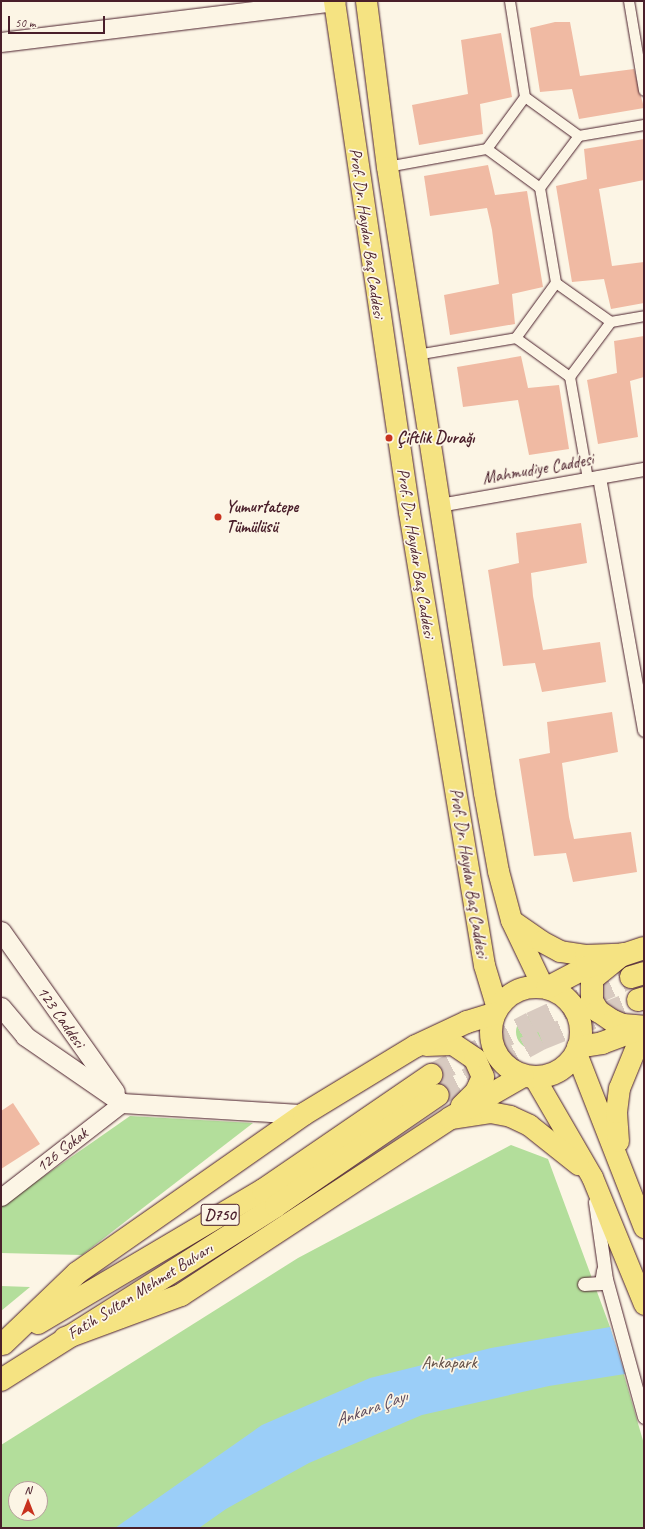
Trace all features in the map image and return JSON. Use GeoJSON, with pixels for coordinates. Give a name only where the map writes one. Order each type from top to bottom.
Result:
{"type":"FeatureCollection","features":[{"type":"Feature","properties":{"kind":"highway"},"geometry":{"type":"LineString","coordinates":[[545,988],[570,1002],[578,1014],[581,1027],[577,1050],[567,1065],[554,1074],[529,1076],[510,1070],[500,1060],[493,1048],[490,1035],[496,1011],[506,997],[519,989],[545,988],[587,967],[644,948]]}},
{"type":"Feature","properties":{"kind":"highway"},"geometry":{"type":"LineString","coordinates":[[623,954],[592,979],[592,1001],[598,1011],[613,1021],[623,1025],[644,1027]]}},
{"type":"Feature","properties":{"kind":"highway"},"geometry":{"type":"LineString","coordinates":[[2,1344],[77,1273],[304,1114],[416,1046],[467,1022],[496,1011]]}},
{"type":"Feature","properties":{"kind":"highway"},"geometry":{"type":"LineString","coordinates":[[577,1050],[602,1043],[644,1027]]}},
{"type":"Feature","properties":{"kind":"highway"},"geometry":{"type":"LineString","coordinates":[[416,1046],[453,1044],[475,1059],[483,1077],[476,1092],[450,1118]]}},
{"type":"Feature","properties":{"kind":"highway"},"geometry":{"type":"LineString","coordinates":[[65,1338],[181,1295],[450,1118],[529,1076]]}},
{"type":"Feature","properties":{"kind":"highway","name":"Fatih Sultan Mehmet Bulvarı"},"geometry":{"type":"LineString","coordinates":[[1,1380],[65,1338],[276,1206],[434,1085],[263,1190],[2,1344]]}},
{"type":"Feature","properties":{"kind":"main road","name":"Prof. Dr. Haydar Baş Caddesi"},"geometry":{"type":"LineString","coordinates":[[334,1],[409,512],[484,965],[496,1011]]}},
{"type":"Feature","properties":{"kind":"main road"},"geometry":{"type":"LineString","coordinates":[[1,42],[334,1]]}},
{"type":"Feature","properties":{"kind":"main road","name":"Prof. Dr. Haydar Baş Caddesi"},"geometry":{"type":"LineString","coordinates":[[366,1],[387,167],[438,505],[498,871],[511,920],[545,988]]}},
{"type":"Feature","properties":{"kind":"main road"},"geometry":{"type":"LineString","coordinates":[[511,920],[541,941],[560,951],[585,955],[623,954]]}},
{"type":"Feature","properties":{"kind":"main road","name":"123 Caddesi"},"geometry":{"type":"LineString","coordinates":[[1,931],[122,1103]]}},
{"type":"Feature","properties":{"kind":"main road","name":"123 Caddesi"},"geometry":{"type":"LineString","coordinates":[[1,1007],[25,1036],[122,1103]]}},
{"type":"Feature","properties":{"kind":"main road"},"geometry":{"type":"LineString","coordinates":[[620,1161],[616,1112],[619,1088],[644,1027]]}},
{"type":"Feature","properties":{"kind":"main road"},"geometry":{"type":"LineString","coordinates":[[577,1050],[644,1227]]}},
{"type":"Feature","properties":{"kind":"main road"},"geometry":{"type":"LineString","coordinates":[[529,1076],[591,1176],[644,1304]]}},
{"type":"Feature","properties":{"kind":"main road"},"geometry":{"type":"LineString","coordinates":[[122,1103],[304,1114]]}},
{"type":"Feature","properties":{"kind":"main road"},"geometry":{"type":"LineString","coordinates":[[450,1118],[490,1112],[510,1116],[528,1125],[554,1143],[591,1176]]}},
{"type":"Feature","properties":{"kind":"street"},"geometry":{"type":"LineString","coordinates":[[387,167],[487,149],[525,97],[510,1]]}},
{"type":"Feature","properties":{"kind":"street"},"geometry":{"type":"LineString","coordinates":[[629,1],[644,91]]}},
{"type":"Feature","properties":{"kind":"street"},"geometry":{"type":"LineString","coordinates":[[525,97],[579,136]]}},
{"type":"Feature","properties":{"kind":"street"},"geometry":{"type":"LineString","coordinates":[[540,188],[579,136],[644,125]]}},
{"type":"Feature","properties":{"kind":"street"},"geometry":{"type":"LineString","coordinates":[[487,149],[540,188],[556,283],[610,322]]}},
{"type":"Feature","properties":{"kind":"street"},"geometry":{"type":"LineString","coordinates":[[416,355],[516,338],[556,283]]}},
{"type":"Feature","properties":{"kind":"street"},"geometry":{"type":"LineString","coordinates":[[570,377],[610,322],[644,316]]}},
{"type":"Feature","properties":{"kind":"street"},"geometry":{"type":"LineString","coordinates":[[516,338],[570,377],[593,478],[644,730]]}},
{"type":"Feature","properties":{"kind":"street","name":"Mahmudiye Caddesi"},"geometry":{"type":"LineString","coordinates":[[438,505],[644,469]]}},
{"type":"Feature","properties":{"kind":"street","name":"126 Sokak"},"geometry":{"type":"LineString","coordinates":[[1,1197],[122,1103]]}},
{"type":"Feature","properties":{"kind":"street"},"geometry":{"type":"LineString","coordinates":[[591,1176],[606,1279],[644,1417]]}},
{"type":"Feature","properties":{"kind":"street"},"geometry":{"type":"LineString","coordinates":[[584,1284],[600,1283],[604,1266]]}},
{"type":"Feature","properties":{"kind":"green space"},"geometry":{"type":"Polygon","coordinates":[[[536,1015],[545,1020],[549,1025],[549,1039],[545,1044],[540,1048],[530,1049],[526,1048],[517,1039],[516,1029],[517,1025],[526,1016],[536,1015]]]}},
{"type":"Feature","properties":{"kind":"green space"},"geometry":{"type":"Polygon","coordinates":[[[130,1116],[253,1123],[82,1255],[1,1253],[1,1206],[130,1116]]]}},
{"type":"Feature","properties":{"kind":"green space","name":"Ankapark"},"geometry":{"type":"Polygon","coordinates":[[[511,1145],[548,1159],[610,1327],[644,1444],[644,1528],[1,1528],[1,1445],[298,1258],[511,1145]]]}},
{"type":"Feature","properties":{"kind":"green space"},"geometry":{"type":"Polygon","coordinates":[[[1,1286],[30,1287],[1,1311],[1,1286]]]}},
{"type":"Feature","properties":{"kind":"water","name":"Ankara Çayı"},"geometry":{"type":"Polygon","coordinates":[[[610,1327],[625,1374],[549,1386],[422,1415],[309,1463],[226,1509],[199,1528],[115,1528],[262,1425],[370,1378],[491,1348],[610,1327]]]}},
{"type":"Feature","properties":{"kind":"building"},"geometry":{"type":"Polygon","coordinates":[[[555,22],[570,22],[580,76],[634,69],[644,108],[579,119],[572,89],[540,92],[530,28],[555,22]]]}},
{"type":"Feature","properties":{"kind":"building"},"geometry":{"type":"Polygon","coordinates":[[[501,33],[512,97],[480,104],[483,134],[419,145],[412,105],[468,94],[461,40],[501,33]]]}},
{"type":"Feature","properties":{"kind":"building"},"geometry":{"type":"Polygon","coordinates":[[[644,139],[644,180],[599,189],[612,266],[644,262],[644,303],[611,309],[604,279],[572,282],[556,186],[587,179],[584,149],[644,139]]]}},
{"type":"Feature","properties":{"kind":"building"},"geometry":{"type":"Polygon","coordinates":[[[488,165],[495,195],[527,191],[543,287],[512,294],[515,324],[450,335],[444,295],[499,284],[492,230],[487,208],[430,216],[424,176],[488,165]]]}},
{"type":"Feature","properties":{"kind":"building"},"geometry":{"type":"Polygon","coordinates":[[[644,336],[644,377],[630,381],[638,437],[598,444],[587,380],[617,373],[614,341],[644,336]]]}},
{"type":"Feature","properties":{"kind":"building"},"geometry":{"type":"Polygon","coordinates":[[[521,356],[528,388],[559,385],[569,449],[529,455],[518,400],[463,407],[457,367],[521,356]]]}},
{"type":"Feature","properties":{"kind":"building"},"geometry":{"type":"Polygon","coordinates":[[[581,523],[587,563],[531,573],[533,596],[543,650],[600,642],[606,682],[542,692],[535,663],[503,666],[488,570],[519,563],[516,533],[581,523]]]}},
{"type":"Feature","properties":{"kind":"building"},"geometry":{"type":"Polygon","coordinates":[[[612,712],[618,752],[562,763],[569,817],[574,839],[631,832],[637,872],[573,882],[566,853],[534,856],[519,759],[550,753],[547,722],[612,712]]]}},
{"type":"Feature","properties":{"kind":"building"},"geometry":{"type":"Polygon","coordinates":[[[13,1103],[40,1144],[1,1169],[1,1111],[13,1103]]]}},
{"type":"Feature","properties":{"kind":"tunnel"},"geometry":{"type":"LineString","coordinates":[[431,1075],[531,1023],[631,977]]}},
{"type":"Feature","properties":{"kind":"tunnel"},"geometry":{"type":"LineString","coordinates":[[438,1095],[541,1039],[638,1000]]}},
{"type":"Feature","properties":{"kind":"place","name":"Çiftlik Durağı"},"geometry":{"type":"Point","coordinates":[389,438]}},
{"type":"Feature","properties":{"kind":"place","name":"Yumurtatepe Tümülüsü"},"geometry":{"type":"Point","coordinates":[218,517]}}]}
